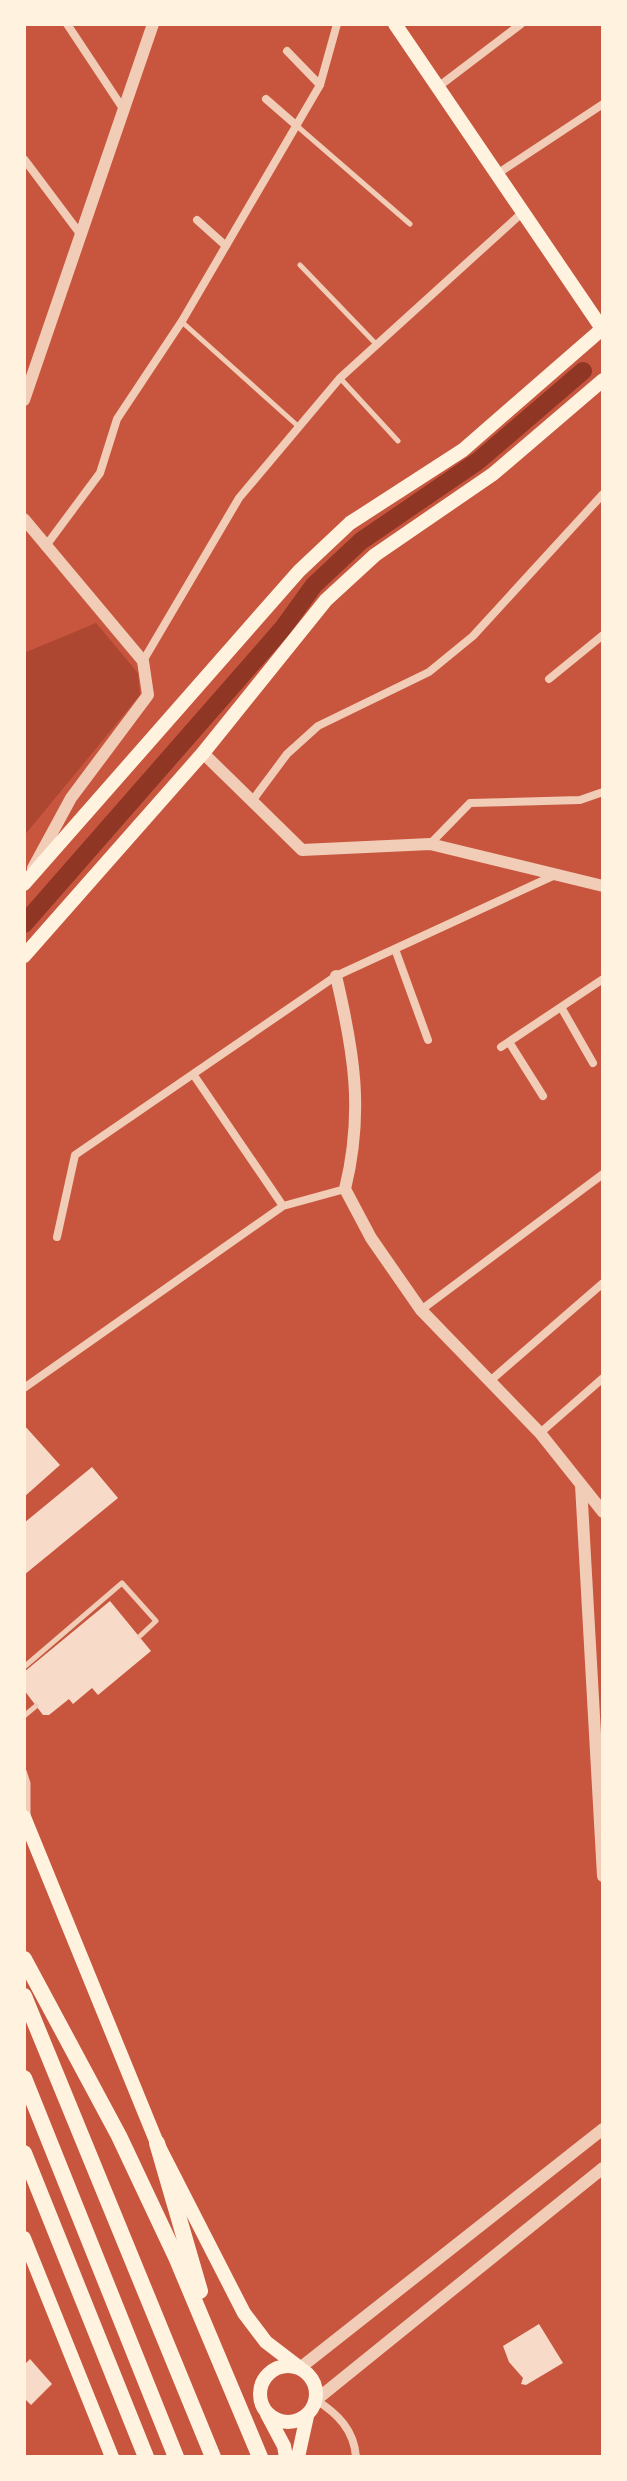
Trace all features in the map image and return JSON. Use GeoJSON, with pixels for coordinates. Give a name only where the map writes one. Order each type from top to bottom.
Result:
{"type":"FeatureCollection","features":[{"type":"Feature","properties":{"kind":"highway"},"geometry":{"type":"LineString","coordinates":[[24,1959],[119,2136],[260,2457]]}},
{"type":"Feature","properties":{"kind":"highway"},"geometry":{"type":"LineString","coordinates":[[24,1996],[213,2457]]}},
{"type":"Feature","properties":{"kind":"highway"},"geometry":{"type":"LineString","coordinates":[[24,2078],[176,2457]]}},
{"type":"Feature","properties":{"kind":"highway"},"geometry":{"type":"LineString","coordinates":[[157,2143],[222,2365]]}},
{"type":"Feature","properties":{"kind":"highway"},"geometry":{"type":"LineString","coordinates":[[24,2153],[146,2457]]}},
{"type":"Feature","properties":{"kind":"main road"},"geometry":{"type":"LineString","coordinates":[[24,884],[299,571],[350,523],[463,450],[603,329],[395,24]]}},
{"type":"Feature","properties":{"kind":"main road"},"geometry":{"type":"LineString","coordinates":[[24,956],[203,753],[326,600],[375,555],[493,474],[603,380]]}},
{"type":"Feature","properties":{"kind":"main road"},"geometry":{"type":"LineString","coordinates":[[26,1821],[157,2143],[244,2313],[266,2342],[313,2381],[316,2400],[307,2416],[298,2457]]}},
{"type":"Feature","properties":{"kind":"main road"},"geometry":{"type":"LineString","coordinates":[[24,2238],[112,2457]]}},
{"type":"Feature","properties":{"kind":"main road"},"geometry":{"type":"LineString","coordinates":[[286,2457],[284,2446],[259,2394],[265,2376],[281,2367],[300,2368]]}},
{"type":"Feature","properties":{"kind":"main road"},"geometry":{"type":"LineString","coordinates":[[265,2412],[272,2418],[290,2423],[307,2416]]}},
{"type":"Feature","properties":{"kind":"street"},"geometry":{"type":"LineString","coordinates":[[67,24],[124,110]]}},
{"type":"Feature","properties":{"kind":"street"},"geometry":{"type":"LineString","coordinates":[[25,391],[153,24]]}},
{"type":"Feature","properties":{"kind":"street"},"geometry":{"type":"LineString","coordinates":[[45,547],[100,473],[117,419],[182,321],[320,85],[337,24]]}},
{"type":"Feature","properties":{"kind":"street"},"geometry":{"type":"LineString","coordinates":[[438,87],[521,24]]}},
{"type":"Feature","properties":{"kind":"street"},"geometry":{"type":"LineString","coordinates":[[287,51],[320,85]]}},
{"type":"Feature","properties":{"kind":"street"},"geometry":{"type":"LineString","coordinates":[[266,99],[297,126]]}},
{"type":"Feature","properties":{"kind":"street"},"geometry":{"type":"LineString","coordinates":[[497,174],[603,104]]}},
{"type":"Feature","properties":{"kind":"street"},"geometry":{"type":"LineString","coordinates":[[24,159],[81,235]]}},
{"type":"Feature","properties":{"kind":"street"},"geometry":{"type":"LineString","coordinates":[[143,661],[239,498],[340,378],[523,212]]}},
{"type":"Feature","properties":{"kind":"street"},"geometry":{"type":"LineString","coordinates":[[197,220],[226,246]]}},
{"type":"Feature","properties":{"kind":"street"},"geometry":{"type":"LineString","coordinates":[[252,801],[287,754],[318,726],[429,672],[473,636],[603,494]]}},
{"type":"Feature","properties":{"kind":"street"},"geometry":{"type":"LineString","coordinates":[[24,519],[143,661],[148,695],[71,798],[24,884]]}},
{"type":"Feature","properties":{"kind":"street"},"geometry":{"type":"LineString","coordinates":[[549,679],[603,635]]}},
{"type":"Feature","properties":{"kind":"street"},"geometry":{"type":"LineString","coordinates":[[203,753],[302,850],[430,844],[603,886]]}},
{"type":"Feature","properties":{"kind":"street"},"geometry":{"type":"LineString","coordinates":[[430,844],[470,803],[580,800],[603,792]]}},
{"type":"Feature","properties":{"kind":"street"},"geometry":{"type":"LineString","coordinates":[[57,1237],[75,1155],[336,976],[556,874]]}},
{"type":"Feature","properties":{"kind":"street"},"geometry":{"type":"LineString","coordinates":[[395,949],[428,1040]]}},
{"type":"Feature","properties":{"kind":"street"},"geometry":{"type":"LineString","coordinates":[[336,976],[354,1052],[356,1144],[345,1189],[371,1238],[421,1310],[540,1433],[603,1512]]}},
{"type":"Feature","properties":{"kind":"street"},"geometry":{"type":"LineString","coordinates":[[543,1096],[505,1044],[603,979]]}},
{"type":"Feature","properties":{"kind":"street"},"geometry":{"type":"LineString","coordinates":[[561,1007],[593,1063]]}},
{"type":"Feature","properties":{"kind":"street"},"geometry":{"type":"LineString","coordinates":[[193,1074],[283,1206]]}},
{"type":"Feature","properties":{"kind":"street"},"geometry":{"type":"LineString","coordinates":[[421,1310],[603,1174]]}},
{"type":"Feature","properties":{"kind":"street"},"geometry":{"type":"LineString","coordinates":[[24,1388],[283,1206],[345,1189]]}},
{"type":"Feature","properties":{"kind":"street"},"geometry":{"type":"LineString","coordinates":[[490,1381],[603,1283]]}},
{"type":"Feature","properties":{"kind":"street"},"geometry":{"type":"LineString","coordinates":[[540,1433],[603,1378]]}},
{"type":"Feature","properties":{"kind":"street"},"geometry":{"type":"LineString","coordinates":[[581,1485],[603,1876]]}},
{"type":"Feature","properties":{"kind":"street"},"geometry":{"type":"LineString","coordinates":[[300,2368],[603,2129]]}},
{"type":"Feature","properties":{"kind":"street"},"geometry":{"type":"LineString","coordinates":[[356,2457],[355,2444],[339,2415],[316,2400],[603,2168]]}},
{"type":"Feature","properties":{"kind":"lane"},"geometry":{"type":"LineString","coordinates":[[297,126],[410,224]]}},
{"type":"Feature","properties":{"kind":"lane"},"geometry":{"type":"LineString","coordinates":[[300,265],[376,344]]}},
{"type":"Feature","properties":{"kind":"lane"},"geometry":{"type":"LineString","coordinates":[[182,321],[299,427]]}},
{"type":"Feature","properties":{"kind":"lane"},"geometry":{"type":"LineString","coordinates":[[340,378],[398,441]]}},
{"type":"Feature","properties":{"kind":"lane"},"geometry":{"type":"LineString","coordinates":[[24,1667],[122,1583],[156,1621],[140,1636]]}},
{"type":"Feature","properties":{"kind":"lane"},"geometry":{"type":"LineString","coordinates":[[24,1716],[36,1706]]}},
{"type":"Feature","properties":{"kind":"lane"},"geometry":{"type":"LineString","coordinates":[[24,1771],[30,1804],[26,1821]]}},
{"type":"Feature","properties":{"kind":"shaded area"},"geometry":{"type":"Polygon","coordinates":[[[96,623],[138,673],[140,695],[24,836],[24,653],[96,623]]]}},
{"type":"Feature","properties":{"kind":"building"},"geometry":{"type":"Polygon","coordinates":[[[24,1425],[60,1465],[24,1497],[24,1425]]]}},
{"type":"Feature","properties":{"kind":"building"},"geometry":{"type":"Polygon","coordinates":[[[92,1467],[118,1498],[24,1575],[24,1523],[92,1467]]]}},
{"type":"Feature","properties":{"kind":"building"},"geometry":{"type":"Polygon","coordinates":[[[110,1601],[151,1651],[98,1695],[92,1688],[73,1704],[69,1699],[49,1715],[43,1715],[24,1690],[24,1672],[110,1601]]]}},
{"type":"Feature","properties":{"kind":"building"},"geometry":{"type":"Polygon","coordinates":[[[539,2324],[563,2363],[526,2385],[521,2384],[523,2378],[509,2362],[503,2346],[539,2324]]]}},
{"type":"Feature","properties":{"kind":"building"},"geometry":{"type":"Polygon","coordinates":[[[30,2359],[52,2384],[31,2405],[24,2398],[24,2365],[30,2359]]]}},
{"type":"Feature","properties":{"kind":"waterway"},"geometry":{"type":"LineString","coordinates":[[24,924],[283,628],[314,585],[361,541],[478,461],[583,371]]}}]}
